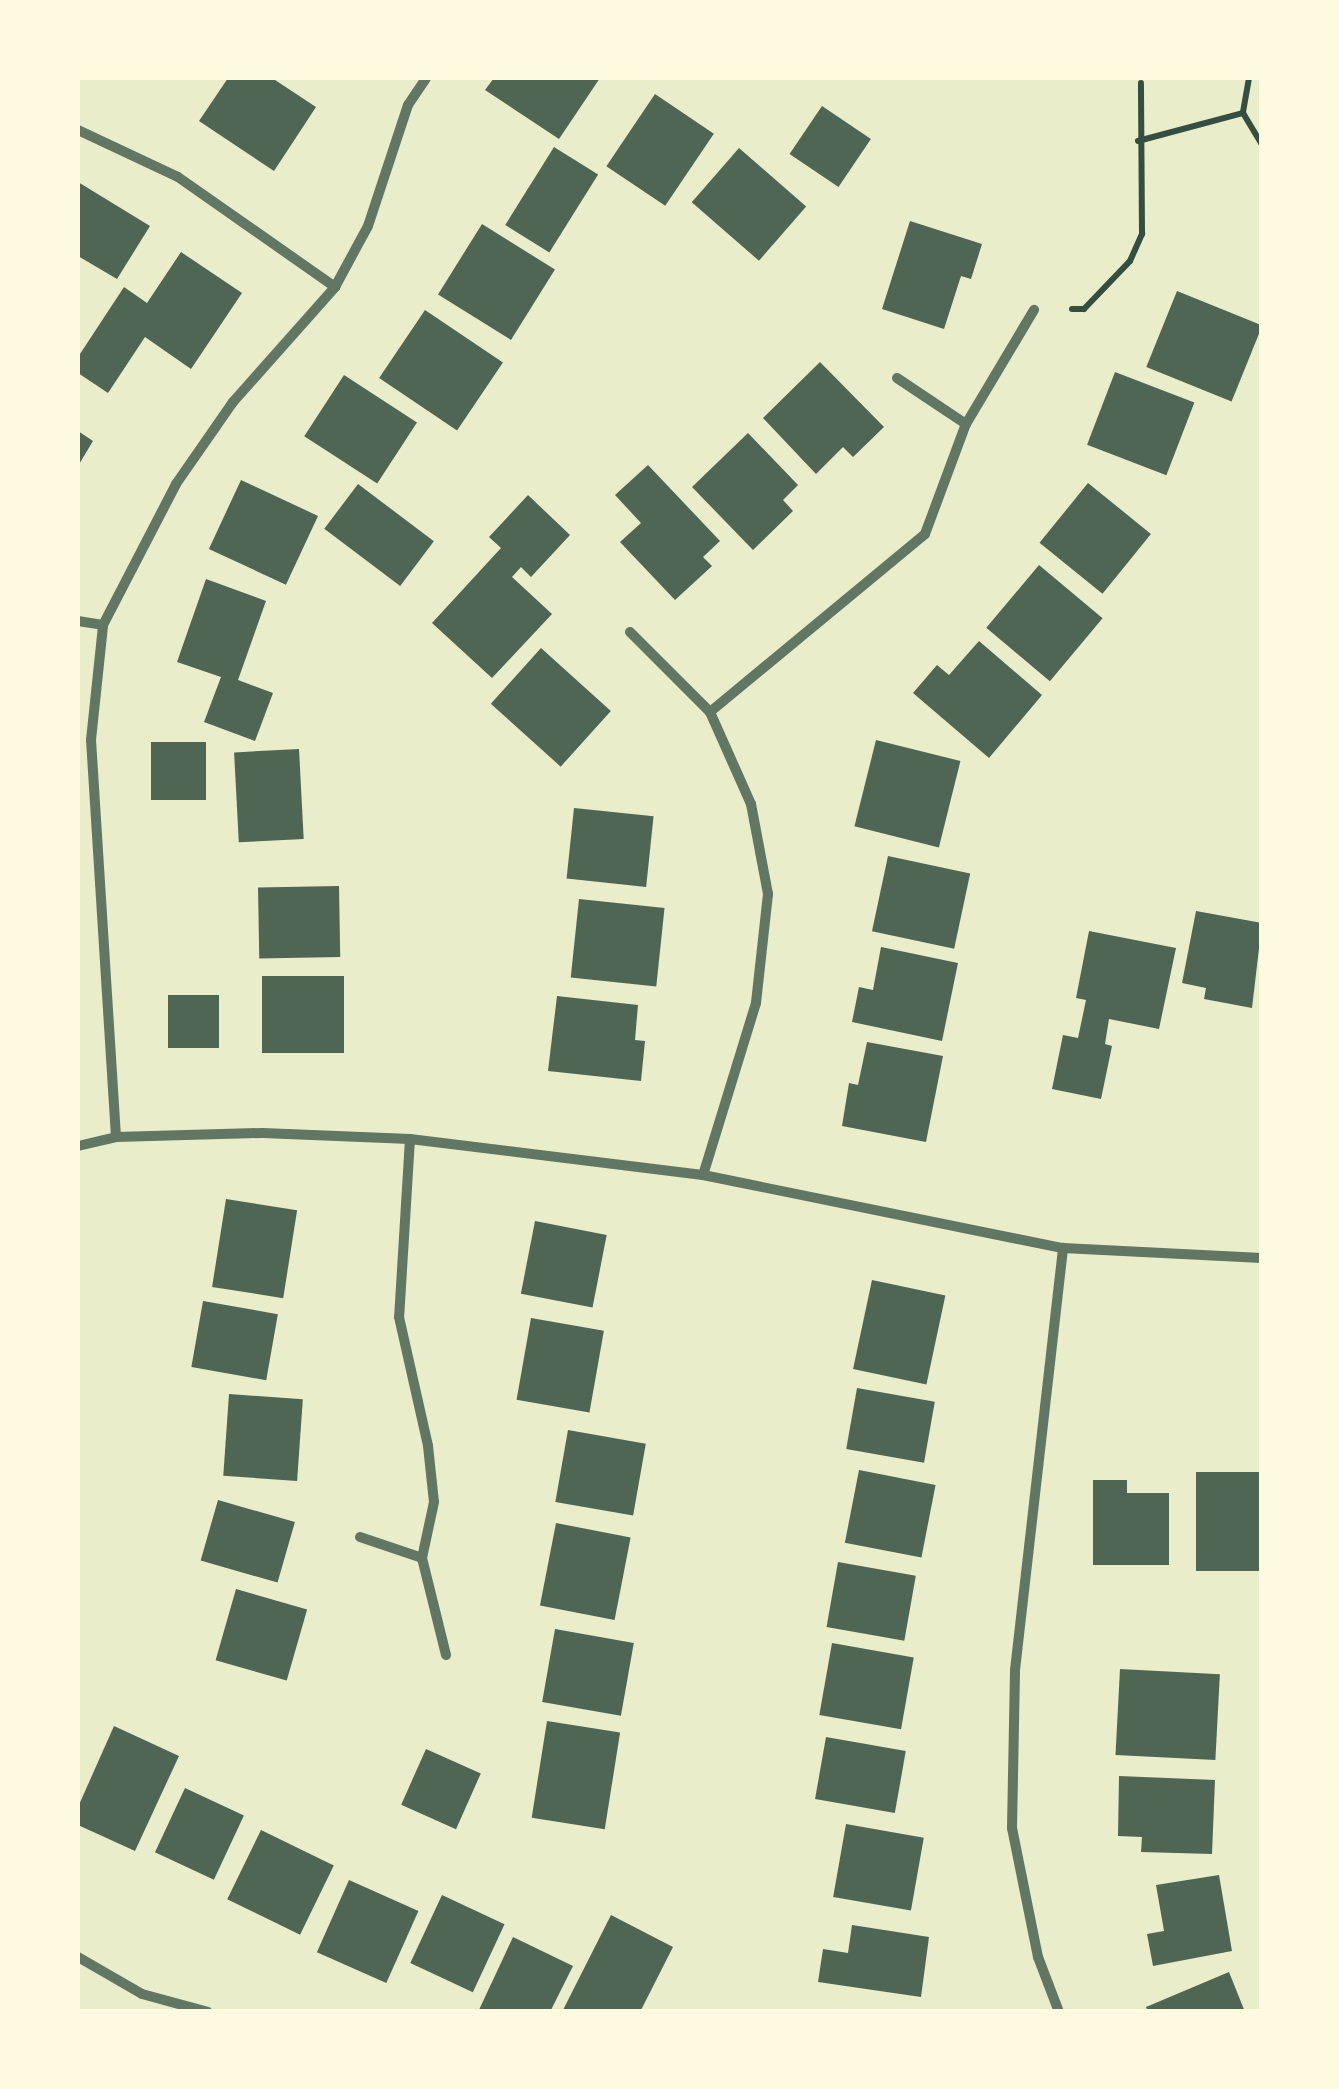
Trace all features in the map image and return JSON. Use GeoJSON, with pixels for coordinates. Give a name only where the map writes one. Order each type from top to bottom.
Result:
{"type":"FeatureCollection","features":[{"type":"Feature","properties":{"kind":"street"},"geometry":{"type":"LineString","coordinates":[[116,1137],[92,740],[103,625],[176,484],[233,402],[335,286],[368,226],[408,105],[426,78]]}},
{"type":"Feature","properties":{"kind":"street"},"geometry":{"type":"LineString","coordinates":[[78,130],[178,178],[335,286]]}},
{"type":"Feature","properties":{"kind":"street"},"geometry":{"type":"LineString","coordinates":[[710,712],[925,534],[966,424],[1034,310]]}},
{"type":"Feature","properties":{"kind":"street"},"geometry":{"type":"LineString","coordinates":[[896,378],[966,424]]}},
{"type":"Feature","properties":{"kind":"street"},"geometry":{"type":"LineString","coordinates":[[78,621],[103,625]]}},
{"type":"Feature","properties":{"kind":"street"},"geometry":{"type":"LineString","coordinates":[[630,632],[710,712],[751,804],[768,894],[756,1003],[703,1174]]}},
{"type":"Feature","properties":{"kind":"street"},"geometry":{"type":"LineString","coordinates":[[78,1146],[116,1137],[263,1133],[410,1139],[703,1174],[1063,1248],[1262,1258]]}},
{"type":"Feature","properties":{"kind":"street"},"geometry":{"type":"LineString","coordinates":[[410,1139],[398,1317],[434,1502],[422,1558],[446,1655]]}},
{"type":"Feature","properties":{"kind":"street"},"geometry":{"type":"LineString","coordinates":[[1060,2012],[1038,1957],[1012,1828],[1015,1670],[1063,1248]]}},
{"type":"Feature","properties":{"kind":"street"},"geometry":{"type":"LineString","coordinates":[[360,1537],[422,1558]]}},
{"type":"Feature","properties":{"kind":"street"},"geometry":{"type":"LineString","coordinates":[[78,1957],[142,1994],[208,2012]]}},
{"type":"Feature","properties":{"kind":"path"},"geometry":{"type":"LineString","coordinates":[[1249,78],[1243,113],[1262,144]]}},
{"type":"Feature","properties":{"kind":"path"},"geometry":{"type":"LineString","coordinates":[[1034,310],[1084,308],[1130,261],[1142,234],[1138,141],[1141,83]]}},
{"type":"Feature","properties":{"kind":"path"},"geometry":{"type":"LineString","coordinates":[[1138,141],[1243,113]]}},
{"type":"Feature","properties":{"kind":"building"},"geometry":{"type":"Polygon","coordinates":[[[228,78],[272,78],[316,107],[274,171],[199,121],[228,78]]]}},
{"type":"Feature","properties":{"kind":"building"},"geometry":{"type":"Polygon","coordinates":[[[494,78],[600,78],[559,139],[485,90],[494,78]]]}},
{"type":"Feature","properties":{"kind":"building"},"geometry":{"type":"Polygon","coordinates":[[[655,94],[714,134],[665,206],[606,166],[655,94]]]}},
{"type":"Feature","properties":{"kind":"building"},"geometry":{"type":"Polygon","coordinates":[[[822,106],[871,139],[838,187],[790,154],[822,106]]]}},
{"type":"Feature","properties":{"kind":"building"},"geometry":{"type":"Polygon","coordinates":[[[554,147],[598,175],[549,253],[505,225],[554,147]]]}},
{"type":"Feature","properties":{"kind":"building"},"geometry":{"type":"Polygon","coordinates":[[[739,148],[806,206],[759,261],[692,202],[739,148]]]}},
{"type":"Feature","properties":{"kind":"building"},"geometry":{"type":"Polygon","coordinates":[[[78,182],[150,226],[117,279],[78,256],[78,182]]]}},
{"type":"Feature","properties":{"kind":"building"},"geometry":{"type":"Polygon","coordinates":[[[910,221],[982,244],[971,279],[961,276],[944,329],[882,309],[910,221]]]}},
{"type":"Feature","properties":{"kind":"building"},"geometry":{"type":"Polygon","coordinates":[[[482,224],[555,270],[511,340],[438,294],[482,224]]]}},
{"type":"Feature","properties":{"kind":"building"},"geometry":{"type":"Polygon","coordinates":[[[181,252],[242,293],[191,369],[145,337],[108,393],[78,373],[78,357],[124,287],[147,303],[181,252]]]}},
{"type":"Feature","properties":{"kind":"building"},"geometry":{"type":"Polygon","coordinates":[[[1177,291],[1262,325],[1232,401],[1146,367],[1177,291]]]}},
{"type":"Feature","properties":{"kind":"building"},"geometry":{"type":"Polygon","coordinates":[[[425,310],[503,363],[457,431],[379,378],[425,310]]]}},
{"type":"Feature","properties":{"kind":"building"},"geometry":{"type":"Polygon","coordinates":[[[820,362],[884,427],[853,457],[843,447],[816,474],[763,418],[820,362]]]}},
{"type":"Feature","properties":{"kind":"building"},"geometry":{"type":"Polygon","coordinates":[[[1115,372],[1194,402],[1166,475],[1087,445],[1115,372]]]}},
{"type":"Feature","properties":{"kind":"building"},"geometry":{"type":"Polygon","coordinates":[[[344,375],[417,422],[377,484],[304,436],[344,375]]]}},
{"type":"Feature","properties":{"kind":"building"},"geometry":{"type":"Polygon","coordinates":[[[78,431],[93,441],[78,466],[78,431]]]}},
{"type":"Feature","properties":{"kind":"building"},"geometry":{"type":"Polygon","coordinates":[[[748,433],[798,485],[783,500],[793,511],[753,550],[692,487],[748,433]]]}},
{"type":"Feature","properties":{"kind":"building"},"geometry":{"type":"Polygon","coordinates":[[[648,465],[720,541],[703,557],[712,566],[675,600],[620,542],[641,523],[615,495],[648,465]]]}},
{"type":"Feature","properties":{"kind":"building"},"geometry":{"type":"Polygon","coordinates":[[[241,480],[318,516],[286,585],[209,549],[241,480]]]}},
{"type":"Feature","properties":{"kind":"building"},"geometry":{"type":"Polygon","coordinates":[[[1088,483],[1151,534],[1102,594],[1040,543],[1088,483]]]}},
{"type":"Feature","properties":{"kind":"building"},"geometry":{"type":"Polygon","coordinates":[[[358,484],[434,541],[400,586],[324,529],[358,484]]]}},
{"type":"Feature","properties":{"kind":"building"},"geometry":{"type":"Polygon","coordinates":[[[528,495],[570,535],[531,577],[521,567],[512,577],[552,614],[492,678],[432,623],[501,548],[489,537],[528,495]]]}},
{"type":"Feature","properties":{"kind":"building"},"geometry":{"type":"Polygon","coordinates":[[[1039,565],[1103,618],[1050,681],[986,628],[1039,565]]]}},
{"type":"Feature","properties":{"kind":"building"},"geometry":{"type":"Polygon","coordinates":[[[206,579],[266,601],[238,680],[273,693],[255,741],[204,722],[221,677],[177,662],[206,579]]]}},
{"type":"Feature","properties":{"kind":"building"},"geometry":{"type":"Polygon","coordinates":[[[979,641],[1042,695],[989,758],[913,693],[937,665],[949,675],[979,641]]]}},
{"type":"Feature","properties":{"kind":"building"},"geometry":{"type":"Polygon","coordinates":[[[541,648],[611,711],[561,767],[491,704],[541,648]]]}},
{"type":"Feature","properties":{"kind":"building"},"geometry":{"type":"Polygon","coordinates":[[[876,740],[960,761],[939,847],[854,826],[876,740]]]}},
{"type":"Feature","properties":{"kind":"building"},"geometry":{"type":"Polygon","coordinates":[[[151,742],[206,742],[206,800],[151,800],[151,742]]]}},
{"type":"Feature","properties":{"kind":"building"},"geometry":{"type":"Polygon","coordinates":[[[299,749],[304,839],[239,842],[234,752],[299,749]]]}},
{"type":"Feature","properties":{"kind":"building"},"geometry":{"type":"Polygon","coordinates":[[[574,808],[654,816],[646,887],[567,879],[574,808]]]}},
{"type":"Feature","properties":{"kind":"building"},"geometry":{"type":"Polygon","coordinates":[[[888,856],[970,873],[954,949],[872,931],[888,856]]]}},
{"type":"Feature","properties":{"kind":"building"},"geometry":{"type":"Polygon","coordinates":[[[339,886],[340,957],[259,958],[258,887],[339,886]]]}},
{"type":"Feature","properties":{"kind":"building"},"geometry":{"type":"Polygon","coordinates":[[[579,899],[665,908],[656,987],[571,978],[579,899]]]}},
{"type":"Feature","properties":{"kind":"building"},"geometry":{"type":"Polygon","coordinates":[[[1196,911],[1262,923],[1252,1008],[1204,999],[1206,988],[1182,983],[1196,911]]]}},
{"type":"Feature","properties":{"kind":"building"},"geometry":{"type":"Polygon","coordinates":[[[1089,931],[1176,948],[1159,1029],[1109,1019],[1105,1044],[1112,1046],[1101,1099],[1052,1089],[1063,1035],[1078,1038],[1086,1000],[1076,998],[1089,931]]]}},
{"type":"Feature","properties":{"kind":"building"},"geometry":{"type":"Polygon","coordinates":[[[881,947],[958,963],[942,1041],[852,1022],[859,987],[873,990],[881,947]]]}},
{"type":"Feature","properties":{"kind":"building"},"geometry":{"type":"Polygon","coordinates":[[[262,976],[344,976],[344,1053],[262,1053],[262,976]]]}},
{"type":"Feature","properties":{"kind":"building"},"geometry":{"type":"Polygon","coordinates":[[[168,995],[219,995],[219,1048],[168,1048],[168,995]]]}},
{"type":"Feature","properties":{"kind":"building"},"geometry":{"type":"Polygon","coordinates":[[[557,996],[638,1005],[635,1040],[645,1041],[641,1081],[548,1071],[557,996]]]}},
{"type":"Feature","properties":{"kind":"building"},"geometry":{"type":"Polygon","coordinates":[[[867,1042],[943,1056],[926,1142],[842,1126],[849,1083],[858,1085],[867,1042]]]}},
{"type":"Feature","properties":{"kind":"building"},"geometry":{"type":"Polygon","coordinates":[[[226,1199],[297,1210],[283,1298],[212,1287],[226,1199]]]}},
{"type":"Feature","properties":{"kind":"building"},"geometry":{"type":"Polygon","coordinates":[[[535,1221],[607,1235],[593,1308],[521,1294],[535,1221]]]}},
{"type":"Feature","properties":{"kind":"building"},"geometry":{"type":"Polygon","coordinates":[[[872,1280],[945,1296],[926,1385],[853,1369],[872,1280]]]}},
{"type":"Feature","properties":{"kind":"building"},"geometry":{"type":"Polygon","coordinates":[[[203,1301],[278,1314],[266,1380],[191,1367],[203,1301]]]}},
{"type":"Feature","properties":{"kind":"building"},"geometry":{"type":"Polygon","coordinates":[[[531,1318],[604,1331],[589,1413],[517,1400],[531,1318]]]}},
{"type":"Feature","properties":{"kind":"building"},"geometry":{"type":"Polygon","coordinates":[[[857,1388],[935,1402],[924,1463],[846,1449],[857,1388]]]}},
{"type":"Feature","properties":{"kind":"building"},"geometry":{"type":"Polygon","coordinates":[[[229,1394],[303,1399],[297,1481],[223,1476],[229,1394]]]}},
{"type":"Feature","properties":{"kind":"building"},"geometry":{"type":"Polygon","coordinates":[[[568,1430],[646,1444],[633,1516],[555,1502],[568,1430]]]}},
{"type":"Feature","properties":{"kind":"building"},"geometry":{"type":"Polygon","coordinates":[[[859,1470],[936,1485],[921,1558],[845,1543],[859,1470]]]}},
{"type":"Feature","properties":{"kind":"building"},"geometry":{"type":"Polygon","coordinates":[[[1196,1472],[1262,1472],[1262,1571],[1196,1571],[1196,1472]]]}},
{"type":"Feature","properties":{"kind":"building"},"geometry":{"type":"Polygon","coordinates":[[[1093,1480],[1127,1480],[1127,1493],[1169,1493],[1169,1565],[1093,1565],[1093,1480]]]}},
{"type":"Feature","properties":{"kind":"building"},"geometry":{"type":"Polygon","coordinates":[[[218,1500],[295,1522],[278,1583],[201,1561],[218,1500]]]}},
{"type":"Feature","properties":{"kind":"building"},"geometry":{"type":"Polygon","coordinates":[[[556,1523],[631,1538],[615,1620],[540,1605],[556,1523]]]}},
{"type":"Feature","properties":{"kind":"building"},"geometry":{"type":"Polygon","coordinates":[[[838,1562],[916,1576],[904,1641],[827,1627],[838,1562]]]}},
{"type":"Feature","properties":{"kind":"building"},"geometry":{"type":"Polygon","coordinates":[[[236,1589],[307,1609],[287,1681],[216,1660],[236,1589]]]}},
{"type":"Feature","properties":{"kind":"building"},"geometry":{"type":"Polygon","coordinates":[[[555,1629],[634,1643],[621,1716],[542,1702],[555,1629]]]}},
{"type":"Feature","properties":{"kind":"building"},"geometry":{"type":"Polygon","coordinates":[[[832,1643],[914,1657],[901,1729],[819,1715],[832,1643]]]}},
{"type":"Feature","properties":{"kind":"building"},"geometry":{"type":"Polygon","coordinates":[[[1120,1669],[1220,1674],[1215,1760],[1115,1755],[1120,1669]]]}},
{"type":"Feature","properties":{"kind":"building"},"geometry":{"type":"Polygon","coordinates":[[[547,1721],[620,1733],[605,1829],[532,1818],[547,1721]]]}},
{"type":"Feature","properties":{"kind":"building"},"geometry":{"type":"Polygon","coordinates":[[[114,1726],[179,1756],[135,1851],[78,1825],[78,1807],[114,1726]]]}},
{"type":"Feature","properties":{"kind":"building"},"geometry":{"type":"Polygon","coordinates":[[[826,1737],[906,1751],[895,1813],[815,1799],[826,1737]]]}},
{"type":"Feature","properties":{"kind":"building"},"geometry":{"type":"Polygon","coordinates":[[[426,1749],[481,1773],[456,1829],[401,1805],[426,1749]]]}},
{"type":"Feature","properties":{"kind":"building"},"geometry":{"type":"Polygon","coordinates":[[[1119,1776],[1215,1780],[1212,1854],[1141,1852],[1142,1837],[1118,1836],[1119,1776]]]}},
{"type":"Feature","properties":{"kind":"building"},"geometry":{"type":"Polygon","coordinates":[[[185,1788],[244,1815],[214,1880],[155,1852],[185,1788]]]}},
{"type":"Feature","properties":{"kind":"building"},"geometry":{"type":"Polygon","coordinates":[[[846,1824],[924,1838],[911,1911],[833,1897],[846,1824]]]}},
{"type":"Feature","properties":{"kind":"building"},"geometry":{"type":"Polygon","coordinates":[[[261,1830],[334,1866],[300,1935],[227,1899],[261,1830]]]}},
{"type":"Feature","properties":{"kind":"building"},"geometry":{"type":"Polygon","coordinates":[[[1219,1875],[1232,1951],[1153,1966],[1147,1934],[1164,1931],[1156,1885],[1219,1875]]]}},
{"type":"Feature","properties":{"kind":"building"},"geometry":{"type":"Polygon","coordinates":[[[349,1880],[418,1911],[386,1983],[317,1952],[349,1880]]]}},
{"type":"Feature","properties":{"kind":"building"},"geometry":{"type":"Polygon","coordinates":[[[442,1895],[505,1924],[473,1992],[410,1963],[442,1895]]]}},
{"type":"Feature","properties":{"kind":"building"},"geometry":{"type":"Polygon","coordinates":[[[611,1915],[673,1947],[640,2012],[562,2012],[611,1915]]]}},
{"type":"Feature","properties":{"kind":"building"},"geometry":{"type":"Polygon","coordinates":[[[852,1925],[929,1937],[921,1997],[818,1982],[823,1949],[848,1953],[852,1925]]]}},
{"type":"Feature","properties":{"kind":"building"},"geometry":{"type":"Polygon","coordinates":[[[513,1937],[573,1966],[550,2012],[478,2012],[513,1937]]]}},
{"type":"Feature","properties":{"kind":"building"},"geometry":{"type":"Polygon","coordinates":[[[1229,1972],[1245,2012],[1148,2012],[1146,2007],[1229,1972]]]}}]}
